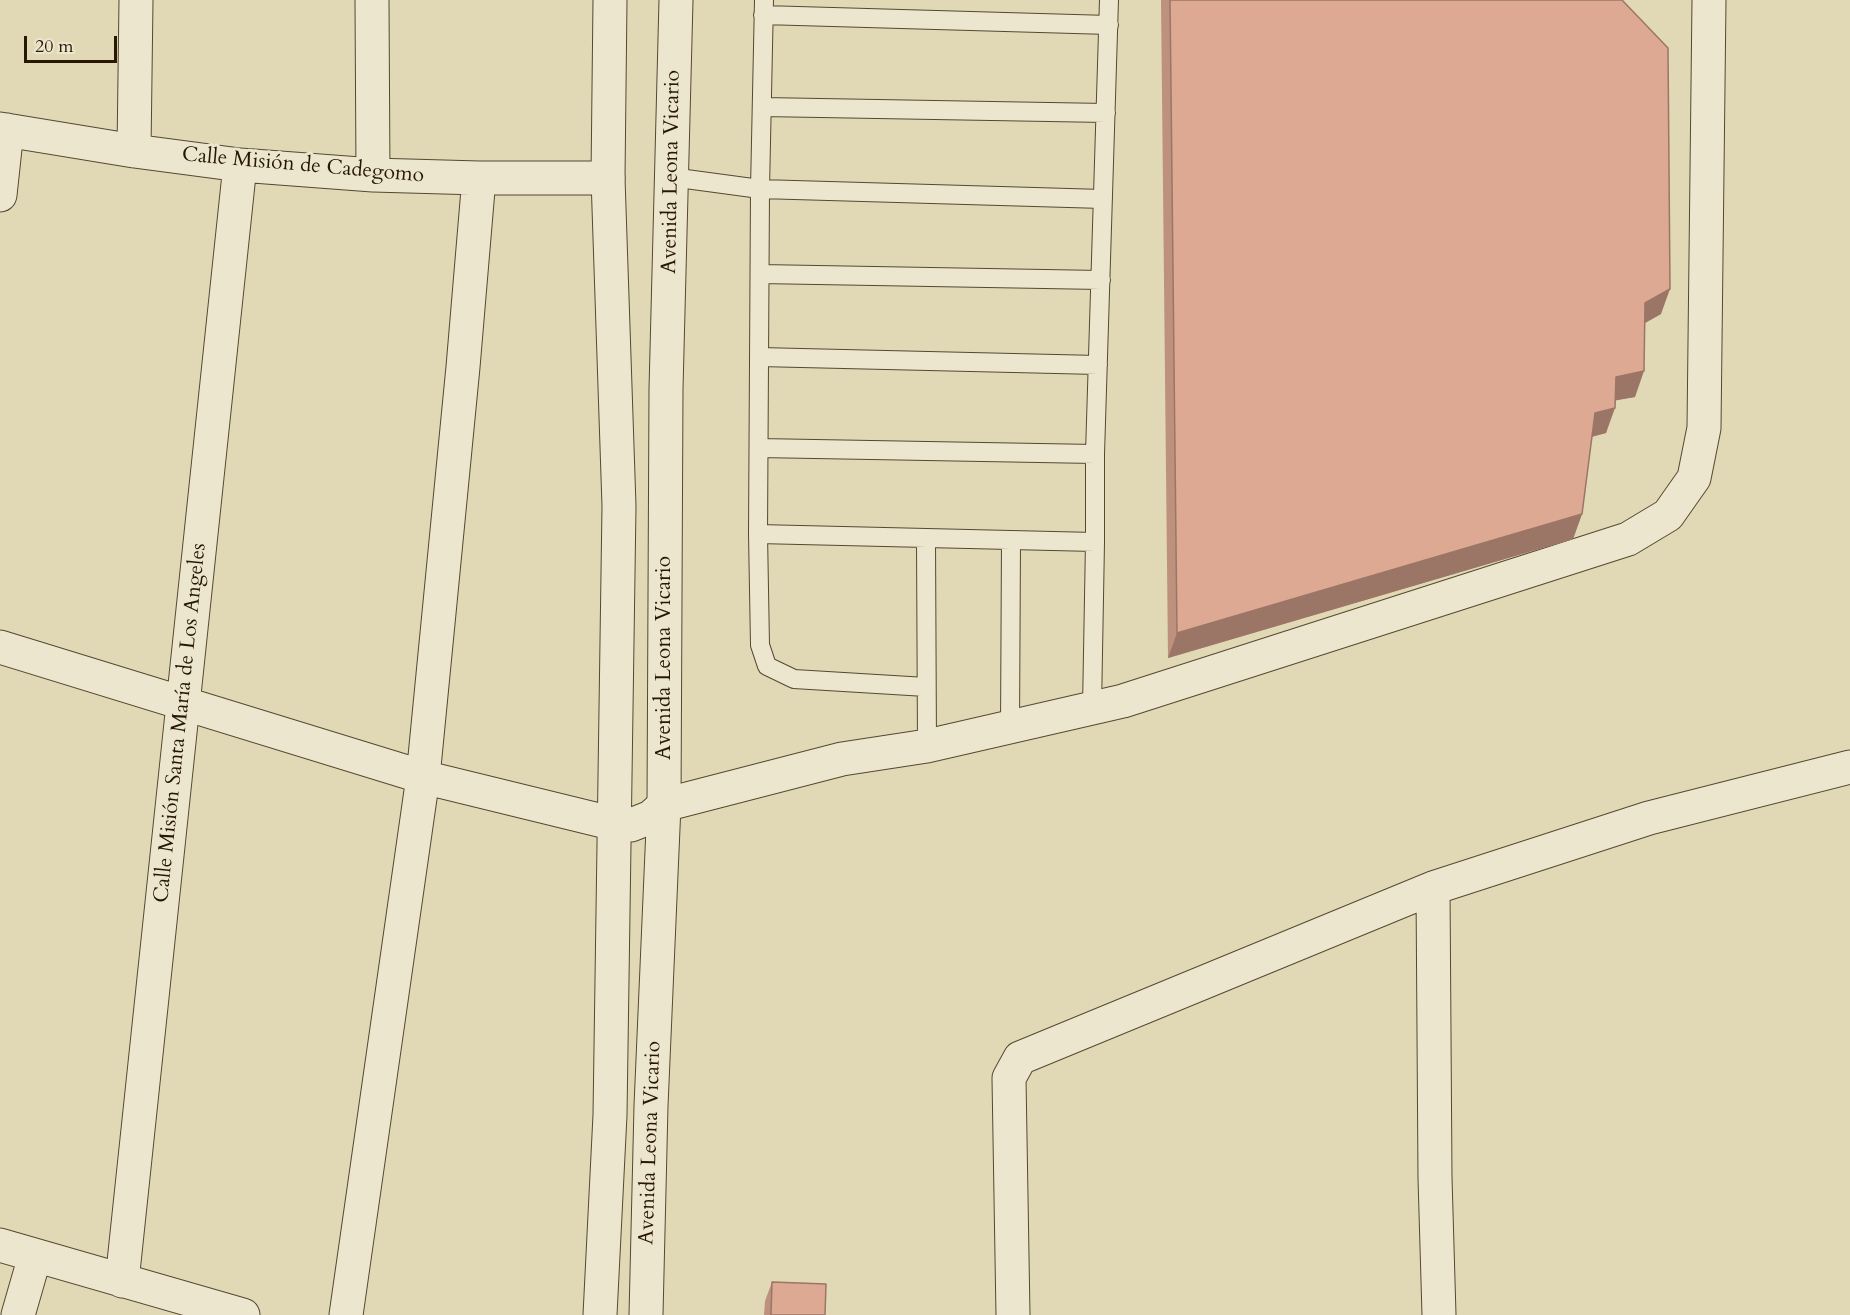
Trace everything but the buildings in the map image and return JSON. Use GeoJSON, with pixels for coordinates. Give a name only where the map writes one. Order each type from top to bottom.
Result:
{"type":"FeatureCollection","features":[{"type":"Feature","properties":{"kind":"street"},"geometry":{"type":"LineString","coordinates":[[134,151],[136,0]]}},
{"type":"Feature","properties":{"kind":"street"},"geometry":{"type":"LineString","coordinates":[[372,0],[372,175]]}},
{"type":"Feature","properties":{"kind":"street","name":"Avenida Leona Vicario"},"geometry":{"type":"LineString","coordinates":[[600,1315],[610,1115],[618,506],[608,178],[610,0]]}},
{"type":"Feature","properties":{"kind":"street","name":"Avenida Leona Vicario"},"geometry":{"type":"LineString","coordinates":[[646,1315],[651,1106],[664,805],[666,401],[676,0]]}},
{"type":"Feature","properties":{"kind":"street"},"geometry":{"type":"LineString","coordinates":[[0,647],[423,777],[615,824],[631,825],[651,817],[664,805],[842,759],[927,746],[1123,701],[1628,539],[1668,515],[1694,478],[1704,428],[1709,0]]}},
{"type":"Feature","properties":{"kind":"street"},"geometry":{"type":"LineString","coordinates":[[0,195],[3,130]]}},
{"type":"Feature","properties":{"kind":"street","name":"Calle Misión de Cadegomo"},"geometry":{"type":"LineString","coordinates":[[3,130],[240,165],[372,175],[608,178]]}},
{"type":"Feature","properties":{"kind":"street","name":"Calle Misión Santa María de Los Angeles"},"geometry":{"type":"LineString","coordinates":[[122,1281],[240,165]]}},
{"type":"Feature","properties":{"kind":"street"},"geometry":{"type":"LineString","coordinates":[[346,1315],[423,777],[479,178]]}},
{"type":"Feature","properties":{"kind":"street"},"geometry":{"type":"LineString","coordinates":[[1013,1315],[1009,1078],[1020,1058],[1432,888],[1649,818],[1850,767]]}},
{"type":"Feature","properties":{"kind":"street"},"geometry":{"type":"LineString","coordinates":[[1432,888],[1439,1315]]}},
{"type":"Feature","properties":{"kind":"street"},"geometry":{"type":"LineString","coordinates":[[0,1245],[243,1315]]}},
{"type":"Feature","properties":{"kind":"street"},"geometry":{"type":"LineString","coordinates":[[18,1315],[35,1256]]}},
{"type":"Feature","properties":{"kind":"lane"},"geometry":{"type":"LineString","coordinates":[[1092,708],[1095,454],[1109,0]]}},
{"type":"Feature","properties":{"kind":"lane"},"geometry":{"type":"LineString","coordinates":[[926,687],[794,679],[767,666],[760,645],[758,534],[760,189],[764,7],[1109,25]]}},
{"type":"Feature","properties":{"kind":"lane"},"geometry":{"type":"LineString","coordinates":[[763,107],[1106,112]]}},
{"type":"Feature","properties":{"kind":"lane"},"geometry":{"type":"LineString","coordinates":[[671,177],[760,189],[1104,199]]}},
{"type":"Feature","properties":{"kind":"lane"},"geometry":{"type":"LineString","coordinates":[[760,274],[1101,280]]}},
{"type":"Feature","properties":{"kind":"lane"},"geometry":{"type":"LineString","coordinates":[[759,357],[1098,365]]}},
{"type":"Feature","properties":{"kind":"lane"},"geometry":{"type":"LineString","coordinates":[[759,448],[1095,454]]}},
{"type":"Feature","properties":{"kind":"lane"},"geometry":{"type":"LineString","coordinates":[[758,534],[926,540],[1095,542]]}},
{"type":"Feature","properties":{"kind":"lane"},"geometry":{"type":"LineString","coordinates":[[926,540],[927,746]]}},
{"type":"Feature","properties":{"kind":"lane"},"geometry":{"type":"LineString","coordinates":[[1010,728],[1011,540]]}}]}
